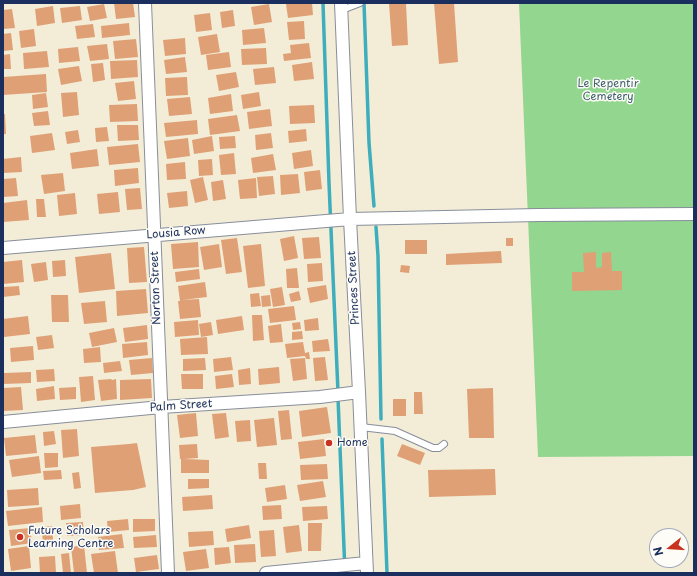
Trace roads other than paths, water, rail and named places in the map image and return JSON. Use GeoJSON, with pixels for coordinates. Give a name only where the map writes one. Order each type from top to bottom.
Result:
{"type":"FeatureCollection","features":[{"type":"Feature","properties":{"kind":"street","name":"Norton Street"},"geometry":{"type":"LineString","coordinates":[[145,3],[168,573]]}},
{"type":"Feature","properties":{"kind":"street","name":"Princes Street"},"geometry":{"type":"LineString","coordinates":[[342,6],[345,219],[353,393],[361,427],[363,567]]}},
{"type":"Feature","properties":{"kind":"street","name":"Lousia Row"},"geometry":{"type":"LineString","coordinates":[[3,248],[345,219],[538,215],[694,214]]}},
{"type":"Feature","properties":{"kind":"street","name":"Palm Street"},"geometry":{"type":"LineString","coordinates":[[3,422],[161,407],[320,397],[353,393]]}},
{"type":"Feature","properties":{"kind":"street"},"geometry":{"type":"LineString","coordinates":[[266,573],[336,566],[363,567]]}},
{"type":"Feature","properties":{"kind":"lane"},"geometry":{"type":"LineString","coordinates":[[342,6],[360,3]]}},
{"type":"Feature","properties":{"kind":"lane"},"geometry":{"type":"LineString","coordinates":[[361,427],[395,430],[433,448],[439,448],[444,444]]}},
{"type":"Feature","properties":{"kind":"waterway"},"geometry":{"type":"LineString","coordinates":[[323,3],[338,392]]}},
{"type":"Feature","properties":{"kind":"waterway"},"geometry":{"type":"LineString","coordinates":[[364,3],[369,143],[374,206]]}},
{"type":"Feature","properties":{"kind":"waterway"},"geometry":{"type":"LineString","coordinates":[[376,227],[378,256],[381,419]]}},
{"type":"Feature","properties":{"kind":"waterway"},"geometry":{"type":"LineString","coordinates":[[338,398],[345,573]]}},
{"type":"Feature","properties":{"kind":"waterway"},"geometry":{"type":"LineString","coordinates":[[382,439],[387,573]]}},
{"type":"Feature","properties":{"kind":"place","name":"Home"},"geometry":{"type":"Point","coordinates":[329,443]}},
{"type":"Feature","properties":{"kind":"place","name":"Future Scholars Learning Centre"},"geometry":{"type":"Point","coordinates":[20,537]}},
{"type":"Feature","properties":{"kind":"park label","name":"Le Repentir Cemetery"},"geometry":{"type":"Point","coordinates":[608,90]}}]}
